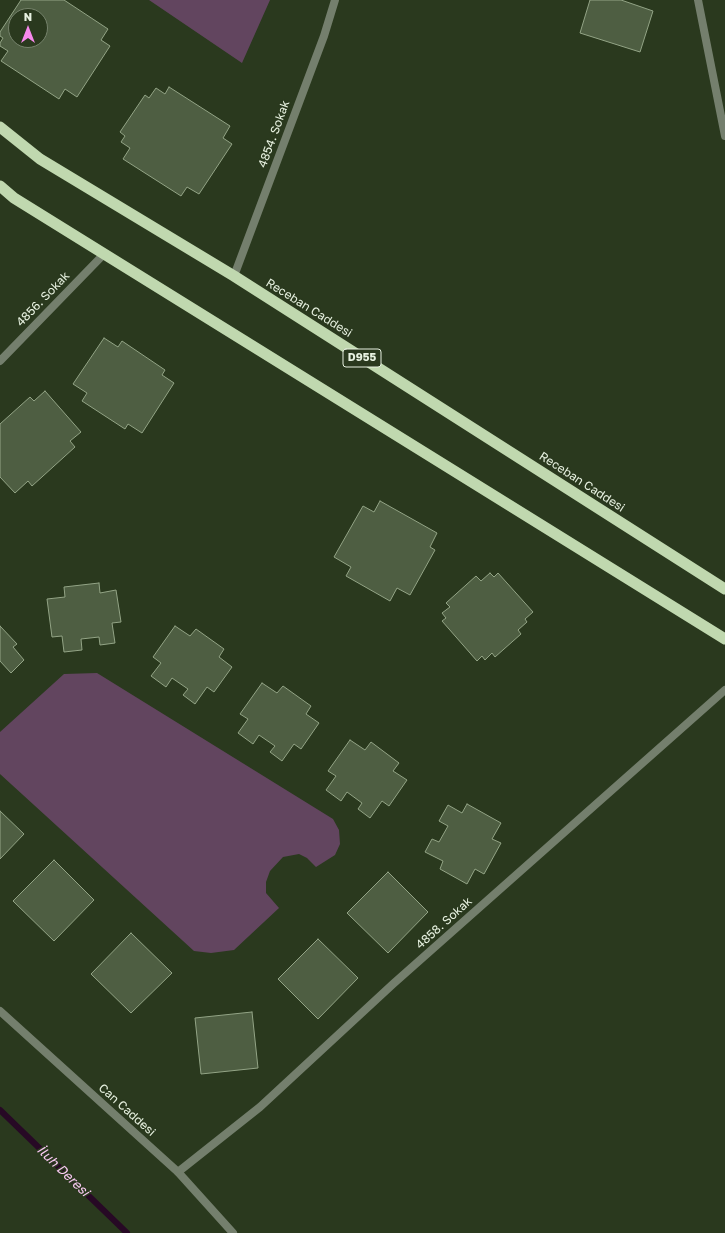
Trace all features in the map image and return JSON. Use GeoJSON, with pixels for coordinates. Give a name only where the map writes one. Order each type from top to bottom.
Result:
{"type":"FeatureCollection","features":[{"type":"Feature","properties":{"kind":"highway","name":"Receban Caddesi"},"geometry":{"type":"LineString","coordinates":[[0,127],[40,159],[234,276],[725,589]]}},
{"type":"Feature","properties":{"kind":"highway"},"geometry":{"type":"LineString","coordinates":[[0,186],[14,198],[223,326],[725,639]]}},
{"type":"Feature","properties":{"kind":"street","name":"4854. Sokak"},"geometry":{"type":"LineString","coordinates":[[234,276],[324,36],[335,0]]}},
{"type":"Feature","properties":{"kind":"street"},"geometry":{"type":"LineString","coordinates":[[698,0],[725,136]]}},
{"type":"Feature","properties":{"kind":"street","name":"4856. Sokak"},"geometry":{"type":"LineString","coordinates":[[0,361],[104,254]]}},
{"type":"Feature","properties":{"kind":"street","name":"4858. Sokak"},"geometry":{"type":"LineString","coordinates":[[178,1172],[260,1107],[399,979],[725,690]]}},
{"type":"Feature","properties":{"kind":"street","name":"Can Caddesi"},"geometry":{"type":"LineString","coordinates":[[0,1011],[178,1172],[233,1233]]}},
{"type":"Feature","properties":{"kind":"shaded area"},"geometry":{"type":"Polygon","coordinates":[[[149,0],[270,0],[242,63],[149,0]]]}},
{"type":"Feature","properties":{"kind":"shaded area"},"geometry":{"type":"Polygon","coordinates":[[[97,673],[333,819],[339,830],[340,844],[335,855],[316,867],[307,858],[299,854],[283,857],[270,871],[266,882],[266,893],[279,908],[234,950],[211,953],[194,951],[0,774],[0,732],[64,674],[97,673]]]}},
{"type":"Feature","properties":{"kind":"building"},"geometry":{"type":"Polygon","coordinates":[[[21,0],[64,0],[108,29],[101,40],[110,46],[77,97],[65,89],[59,99],[1,61],[8,51],[0,46],[3,38],[0,36],[0,32],[8,20],[8,48],[48,48],[48,8],[16,8],[21,0]]]}},
{"type":"Feature","properties":{"kind":"building"},"geometry":{"type":"Polygon","coordinates":[[[590,0],[621,0],[653,11],[640,52],[580,33],[590,0]]]}},
{"type":"Feature","properties":{"kind":"building"},"geometry":{"type":"Polygon","coordinates":[[[169,87],[230,126],[223,138],[232,144],[199,194],[187,187],[181,196],[123,159],[130,148],[121,142],[125,136],[120,132],[145,95],[149,98],[156,88],[165,94],[169,87]]]}},
{"type":"Feature","properties":{"kind":"building"},"geometry":{"type":"Polygon","coordinates":[[[104,338],[118,347],[122,341],[165,370],[162,375],[174,383],[142,433],[128,424],[125,429],[82,401],[87,393],[73,384],[104,338]]]}},
{"type":"Feature","properties":{"kind":"building"},"geometry":{"type":"Polygon","coordinates":[[[45,391],[81,432],[70,441],[75,447],[32,486],[28,481],[15,493],[0,477],[0,424],[30,397],[34,401],[45,391]]]}},
{"type":"Feature","properties":{"kind":"building"},"geometry":{"type":"Polygon","coordinates":[[[380,501],[437,533],[430,547],[435,550],[410,595],[397,588],[390,601],[346,576],[351,567],[334,557],[363,506],[374,512],[380,501]]]}},
{"type":"Feature","properties":{"kind":"building"},"geometry":{"type":"Polygon","coordinates":[[[490,573],[494,577],[498,573],[533,612],[525,619],[527,622],[518,630],[521,634],[495,657],[492,653],[485,660],[482,656],[477,661],[442,621],[446,618],[442,613],[450,607],[446,603],[476,576],[481,581],[490,573]]]}},
{"type":"Feature","properties":{"kind":"building"},"geometry":{"type":"Polygon","coordinates":[[[99,583],[100,593],[116,590],[121,622],[112,623],[115,643],[100,645],[99,637],[81,639],[82,650],[64,652],[62,636],[52,637],[47,599],[65,597],[64,587],[99,583]]]}},
{"type":"Feature","properties":{"kind":"building"},"geometry":{"type":"Polygon","coordinates":[[[0,626],[17,644],[13,647],[24,660],[11,673],[0,661],[0,626]]]}},
{"type":"Feature","properties":{"kind":"building"},"geometry":{"type":"Polygon","coordinates":[[[175,626],[190,636],[196,629],[224,649],[219,657],[232,667],[214,692],[207,687],[195,704],[183,695],[188,689],[172,678],[166,687],[151,676],[161,663],[153,657],[175,626]]]}},
{"type":"Feature","properties":{"kind":"building"},"geometry":{"type":"Polygon","coordinates":[[[262,683],[277,693],[283,686],[311,706],[306,714],[319,723],[301,749],[294,744],[282,761],[270,752],[275,746],[259,735],[253,744],[238,733],[248,719],[240,714],[262,683]]]}},
{"type":"Feature","properties":{"kind":"building"},"geometry":{"type":"Polygon","coordinates":[[[350,740],[365,750],[371,742],[399,763],[393,771],[407,780],[389,806],[382,801],[370,818],[358,809],[362,803],[347,792],[341,801],[326,790],[336,776],[328,771],[350,740]]]}},
{"type":"Feature","properties":{"kind":"building"},"geometry":{"type":"Polygon","coordinates":[[[467,804],[501,823],[492,839],[501,843],[484,874],[475,869],[467,884],[440,869],[443,861],[425,852],[432,839],[439,842],[448,826],[439,821],[448,805],[462,813],[467,804]]]}},
{"type":"Feature","properties":{"kind":"building"},"geometry":{"type":"Polygon","coordinates":[[[0,811],[24,834],[0,859],[0,811]]]}},
{"type":"Feature","properties":{"kind":"building"},"geometry":{"type":"Polygon","coordinates":[[[54,860],[94,900],[54,941],[13,901],[54,860]]]}},
{"type":"Feature","properties":{"kind":"building"},"geometry":{"type":"Polygon","coordinates":[[[388,872],[428,912],[388,953],[347,913],[388,872]]]}},
{"type":"Feature","properties":{"kind":"building"},"geometry":{"type":"Polygon","coordinates":[[[131,933],[172,973],[131,1013],[91,974],[131,933]]]}},
{"type":"Feature","properties":{"kind":"building"},"geometry":{"type":"Polygon","coordinates":[[[318,939],[358,978],[318,1019],[278,979],[318,939]]]}},
{"type":"Feature","properties":{"kind":"building"},"geometry":{"type":"Polygon","coordinates":[[[252,1012],[258,1068],[201,1074],[195,1018],[252,1012]]]}},
{"type":"Feature","properties":{"kind":"waterway","name":"İluh Deresi"},"geometry":{"type":"LineString","coordinates":[[0,1110],[127,1233]]}}]}
